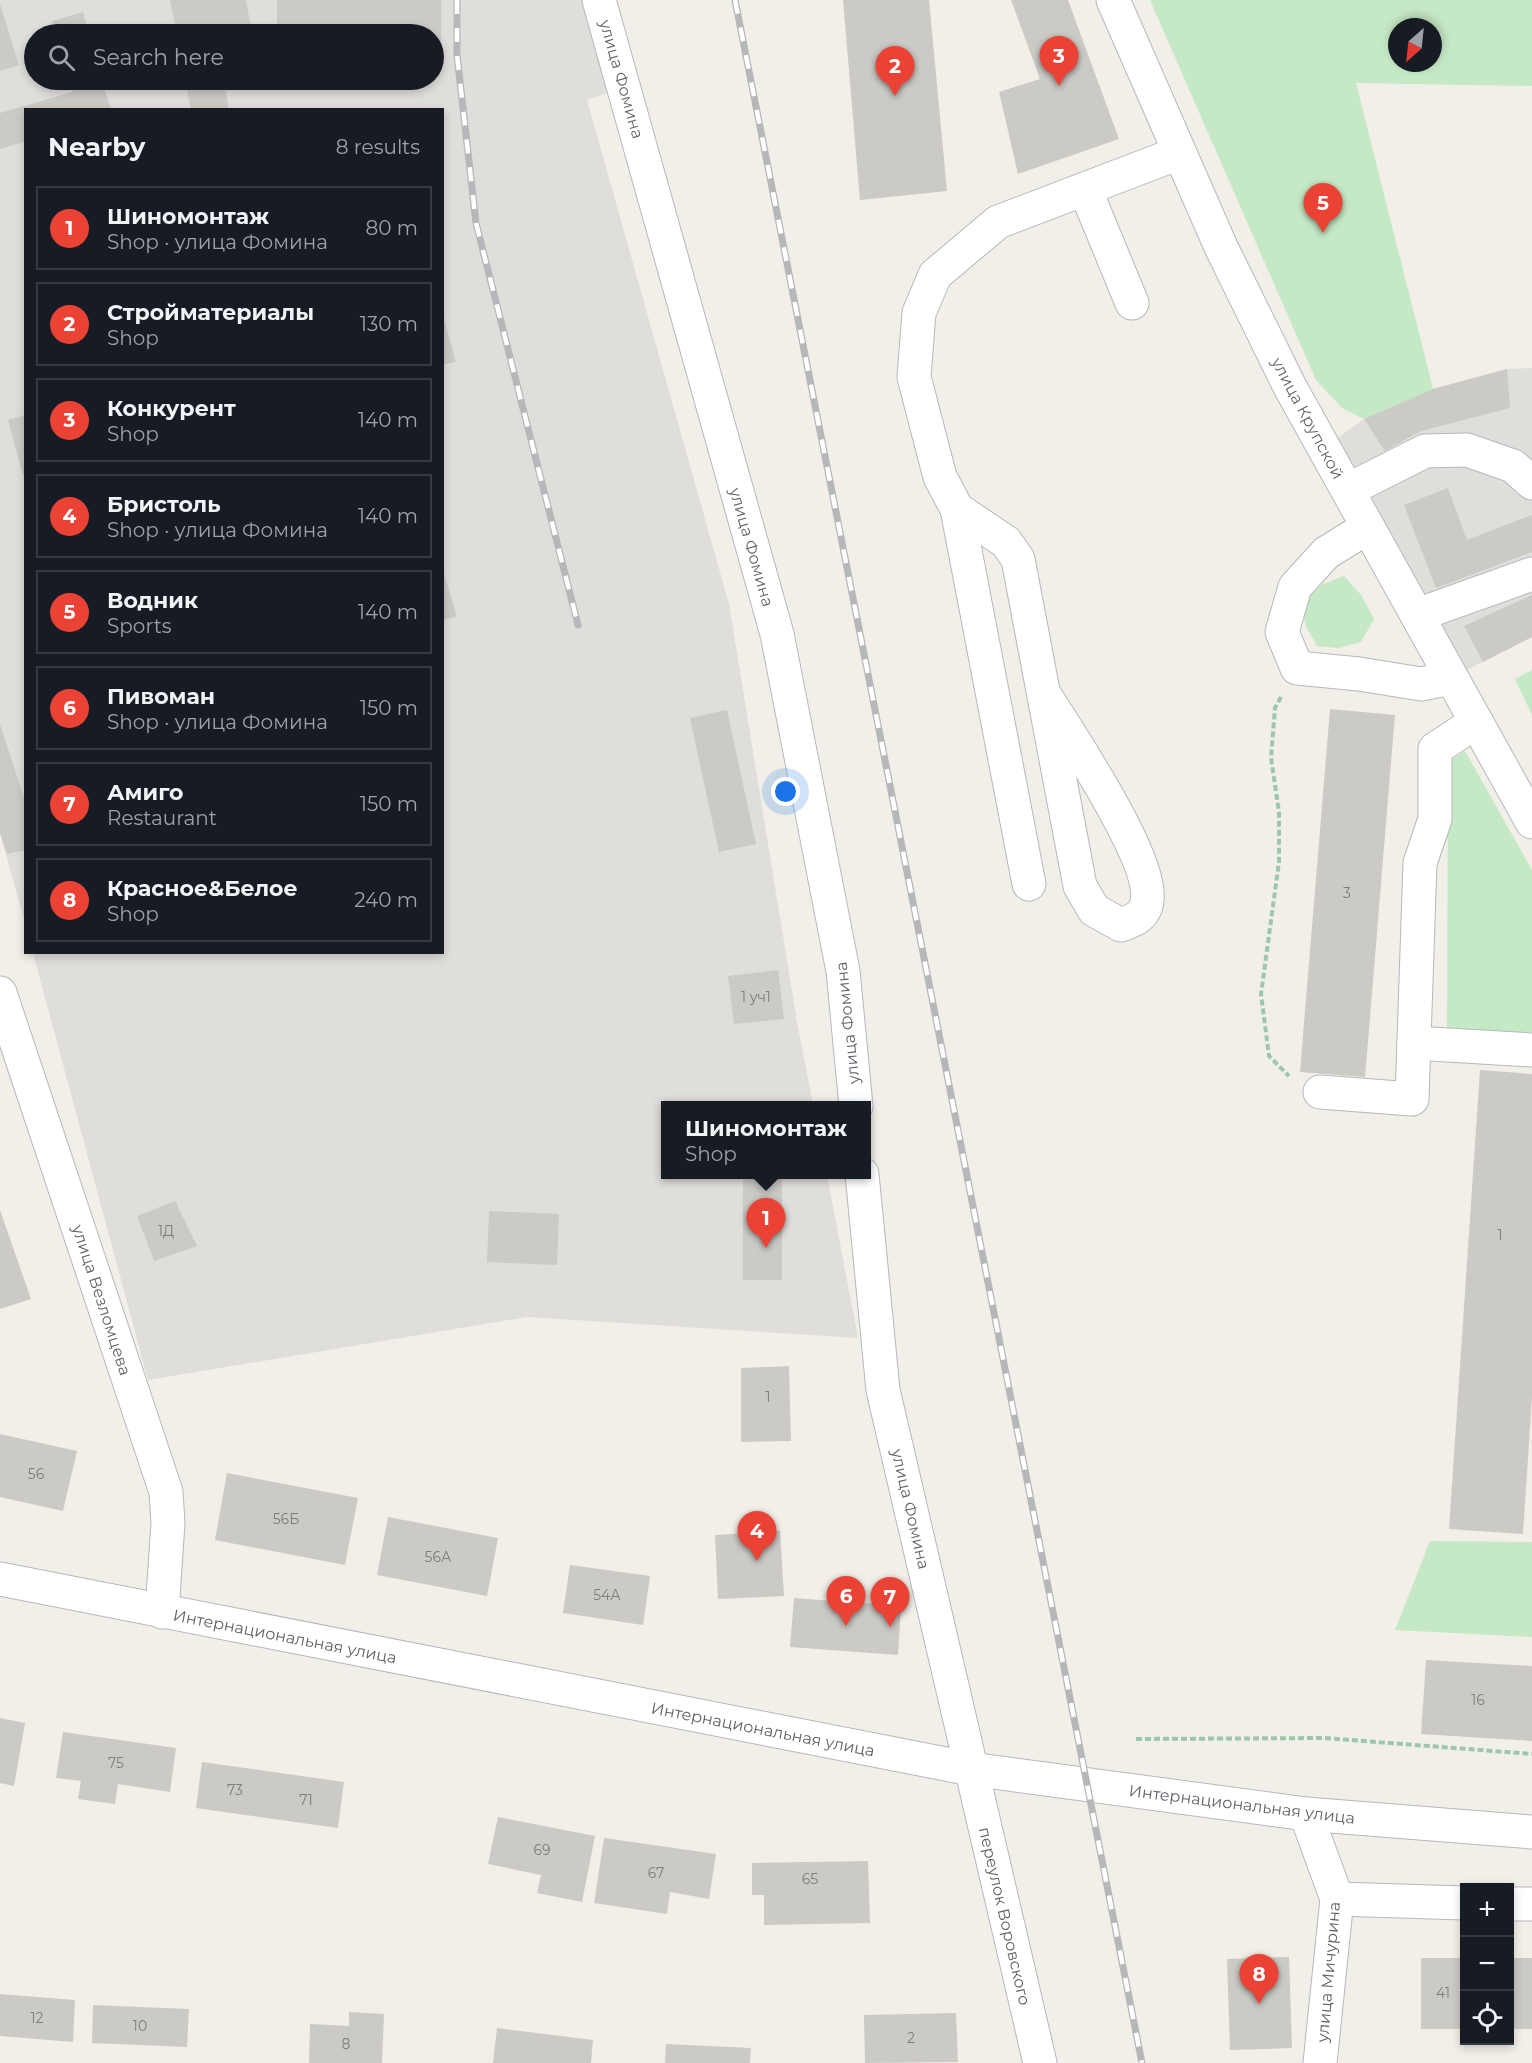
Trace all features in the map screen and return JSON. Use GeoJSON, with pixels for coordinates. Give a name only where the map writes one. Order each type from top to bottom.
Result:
{"type":"FeatureCollection","features":[{"type":"Feature","properties":{"kind":"street","name":"улица Фомина"},"geometry":{"type":"LineString","coordinates":[[599,0],[777,634],[843,971],[856,1101]]}},
{"type":"Feature","properties":{"kind":"street","name":"улица Крупской"},"geometry":{"type":"LineString","coordinates":[[1113,0],[1221,247],[1290,387],[1532,822]]}},
{"type":"Feature","properties":{"kind":"street"},"geometry":{"type":"LineString","coordinates":[[1029,884],[957,509],[940,477],[914,377],[919,313],[935,275],[998,222],[1179,153]]}},
{"type":"Feature","properties":{"kind":"street"},"geometry":{"type":"LineString","coordinates":[[1085,189],[1132,303]]}},
{"type":"Feature","properties":{"kind":"street"},"geometry":{"type":"LineString","coordinates":[[1348,490],[1425,451],[1467,450],[1513,466],[1532,483]]}},
{"type":"Feature","properties":{"kind":"street"},"geometry":{"type":"LineString","coordinates":[[957,509],[1006,542],[1018,559],[1043,692],[1080,886],[1094,910],[1121,925],[1137,919],[1146,905],[1145,882],[1138,857],[1121,819],[1043,692]]}},
{"type":"Feature","properties":{"kind":"street"},"geometry":{"type":"LineString","coordinates":[[1368,527],[1326,553],[1295,587],[1282,632],[1297,668],[1359,674],[1421,684],[1451,678]]}},
{"type":"Feature","properties":{"kind":"street"},"geometry":{"type":"LineString","coordinates":[[1417,615],[1532,574]]}},
{"type":"Feature","properties":{"kind":"street"},"geometry":{"type":"LineString","coordinates":[[1320,1092],[1412,1099],[1420,863],[1435,819],[1435,749],[1476,722]]}},
{"type":"Feature","properties":{"kind":"street","name":"улица Везломцева"},"geometry":{"type":"LineString","coordinates":[[0,993],[166,1492],[168,1523],[162,1612]]}},
{"type":"Feature","properties":{"kind":"street"},"geometry":{"type":"LineString","coordinates":[[1414,1043],[1532,1050]]}},
{"type":"Feature","properties":{"kind":"street","name":"улица Фомина"},"geometry":{"type":"LineString","coordinates":[[862,1179],[883,1390],[971,1769]]}},
{"type":"Feature","properties":{"kind":"street","name":"Интернациональная улица"},"geometry":{"type":"LineString","coordinates":[[0,1579],[971,1769],[1306,1814],[1532,1833]]}},
{"type":"Feature","properties":{"kind":"street","name":"переулок Воровского"},"geometry":{"type":"LineString","coordinates":[[971,1769],[1040,2063]]}},
{"type":"Feature","properties":{"kind":"street","name":"улица Мичурина"},"geometry":{"type":"LineString","coordinates":[[1306,1814],[1336,1899],[1320,2063]]}},
{"type":"Feature","properties":{"kind":"street"},"geometry":{"type":"LineString","coordinates":[[1336,1899],[1460,1902]]}},
{"type":"Feature","properties":{"kind":"street"},"geometry":{"type":"LineString","coordinates":[[1514,1904],[1532,1904]]}},
{"type":"Feature","properties":{"kind":"path"},"geometry":{"type":"LineString","coordinates":[[1297,668],[1275,708],[1271,758],[1279,812],[1279,862],[1261,994],[1269,1056],[1296,1083],[1320,1092]]}},
{"type":"Feature","properties":{"kind":"path"},"geometry":{"type":"LineString","coordinates":[[1136,1739],[1324,1738],[1532,1754]]}},
{"type":"Feature","properties":{"kind":"shaded area"},"geometry":{"type":"Polygon","coordinates":[[[0,0],[599,0],[625,87],[587,100],[729,604],[797,1022],[812,1101],[661,1101],[661,1179],[828,1179],[858,1338],[527,1317],[148,1380],[33,954],[444,954],[444,108],[24,108],[24,919],[0,833],[0,0]]]}},
{"type":"Feature","properties":{"kind":"shaded area"},"geometry":{"type":"Polygon","coordinates":[[[1532,368],[1532,637],[1451,678],[1324,448],[1364,419],[1433,389],[1507,369],[1532,368]]]}},
{"type":"Feature","properties":{"kind":"green space"},"geometry":{"type":"Polygon","coordinates":[[[1150,0],[1532,0],[1532,86],[1356,83],[1433,389],[1364,419],[1342,408],[1316,380],[1150,0]]]}},
{"type":"Feature","properties":{"kind":"green space"},"geometry":{"type":"Polygon","coordinates":[[[1344,576],[1361,595],[1374,619],[1361,642],[1338,648],[1317,646],[1306,626],[1301,606],[1321,585],[1344,576]]]}},
{"type":"Feature","properties":{"kind":"green space"},"geometry":{"type":"Polygon","coordinates":[[[1532,670],[1532,715],[1515,679],[1532,670]]]}},
{"type":"Feature","properties":{"kind":"green space"},"geometry":{"type":"Polygon","coordinates":[[[1465,751],[1532,870],[1532,1032],[1447,1034],[1448,762],[1465,751]]]}},
{"type":"Feature","properties":{"kind":"green space"},"geometry":{"type":"Polygon","coordinates":[[[1430,1541],[1532,1542],[1532,1637],[1395,1630],[1430,1541]]]}},
{"type":"Feature","properties":{"kind":"building"},"geometry":{"type":"Polygon","coordinates":[[[170,0],[246,0],[250,24],[175,24],[170,0]]]}},
{"type":"Feature","properties":{"kind":"building"},"geometry":{"type":"Polygon","coordinates":[[[277,0],[441,0],[441,24],[277,24],[277,0]]]}},
{"type":"Feature","properties":{"kind":"building"},"geometry":{"type":"Polygon","coordinates":[[[843,0],[929,0],[947,191],[860,200],[843,0]]]}},
{"type":"Feature","properties":{"kind":"building"},"geometry":{"type":"Polygon","coordinates":[[[1011,0],[1068,0],[1119,139],[1018,174],[999,92],[1040,79],[1011,0]]]}},
{"type":"Feature","properties":{"kind":"building"},"geometry":{"type":"Polygon","coordinates":[[[0,4],[19,65],[0,71],[0,4]]]}},
{"type":"Feature","properties":{"kind":"building"},"geometry":{"type":"Polygon","coordinates":[[[83,12],[86,24],[53,24],[52,21],[83,12]]]}},
{"type":"Feature","properties":{"kind":"building"},"geometry":{"type":"Polygon","coordinates":[[[72,90],[105,90],[110,108],[24,108],[24,142],[0,149],[0,113],[72,92],[72,90]]]}},
{"type":"Feature","properties":{"kind":"building"},"geometry":{"type":"Polygon","coordinates":[[[187,90],[226,90],[229,108],[191,108],[187,90]]]}},
{"type":"Feature","properties":{"kind":"building"},"geometry":{"type":"Polygon","coordinates":[[[444,319],[456,362],[444,365],[444,319]]]}},
{"type":"Feature","properties":{"kind":"building"},"geometry":{"type":"Polygon","coordinates":[[[1507,369],[1510,408],[1421,431],[1385,451],[1364,419],[1433,389],[1507,369]]]}},
{"type":"Feature","properties":{"kind":"building"},"geometry":{"type":"Polygon","coordinates":[[[24,416],[24,475],[23,475],[8,420],[24,416]]]}},
{"type":"Feature","properties":{"kind":"building"},"geometry":{"type":"Polygon","coordinates":[[[1448,488],[1467,540],[1532,515],[1532,552],[1436,588],[1404,505],[1448,488]]]}},
{"type":"Feature","properties":{"kind":"building"},"geometry":{"type":"Polygon","coordinates":[[[444,574],[457,617],[444,620],[444,574]]]}},
{"type":"Feature","properties":{"kind":"building"},"geometry":{"type":"Polygon","coordinates":[[[1532,595],[1532,637],[1483,662],[1464,626],[1532,595]]]}},
{"type":"Feature","properties":{"kind":"building"},"geometry":{"type":"Polygon","coordinates":[[[1330,709],[1395,715],[1365,1077],[1300,1072],[1330,709]]]}},
{"type":"Feature","properties":{"kind":"building"},"geometry":{"type":"Polygon","coordinates":[[[727,710],[756,844],[719,852],[690,718],[727,710]]]}},
{"type":"Feature","properties":{"kind":"building"},"geometry":{"type":"Polygon","coordinates":[[[0,724],[24,798],[24,850],[7,854],[0,833],[0,724]]]}},
{"type":"Feature","properties":{"kind":"building"},"geometry":{"type":"Polygon","coordinates":[[[778,970],[784,1019],[734,1024],[728,976],[778,970]]]}},
{"type":"Feature","properties":{"kind":"building"},"geometry":{"type":"Polygon","coordinates":[[[1480,1070],[1532,1074],[1532,1397],[1523,1534],[1449,1529],[1480,1070]]]}},
{"type":"Feature","properties":{"kind":"building"},"geometry":{"type":"Polygon","coordinates":[[[743,1179],[782,1179],[782,1280],[743,1280],[743,1179]]]}},
{"type":"Feature","properties":{"kind":"building"},"geometry":{"type":"Polygon","coordinates":[[[175,1201],[197,1246],[154,1261],[137,1216],[175,1201]]]}},
{"type":"Feature","properties":{"kind":"building"},"geometry":{"type":"Polygon","coordinates":[[[0,1210],[31,1299],[0,1309],[0,1210]]]}},
{"type":"Feature","properties":{"kind":"building"},"geometry":{"type":"Polygon","coordinates":[[[489,1211],[559,1214],[557,1265],[487,1262],[489,1211]]]}},
{"type":"Feature","properties":{"kind":"building"},"geometry":{"type":"Polygon","coordinates":[[[789,1366],[791,1441],[741,1442],[741,1368],[789,1366]]]}},
{"type":"Feature","properties":{"kind":"building"},"geometry":{"type":"Polygon","coordinates":[[[0,1434],[77,1451],[63,1511],[0,1497],[0,1434]]]}},
{"type":"Feature","properties":{"kind":"building"},"geometry":{"type":"Polygon","coordinates":[[[227,1473],[358,1498],[345,1565],[215,1540],[227,1473]]]}},
{"type":"Feature","properties":{"kind":"building"},"geometry":{"type":"Polygon","coordinates":[[[388,1517],[498,1538],[487,1596],[377,1575],[388,1517]]]}},
{"type":"Feature","properties":{"kind":"building"},"geometry":{"type":"Polygon","coordinates":[[[780,1531],[784,1596],[718,1599],[715,1535],[780,1531]]]}},
{"type":"Feature","properties":{"kind":"building"},"geometry":{"type":"Polygon","coordinates":[[[570,1565],[650,1576],[643,1625],[563,1613],[570,1565]]]}},
{"type":"Feature","properties":{"kind":"building"},"geometry":{"type":"Polygon","coordinates":[[[794,1598],[901,1606],[898,1655],[790,1647],[794,1598]]]}},
{"type":"Feature","properties":{"kind":"building"},"geometry":{"type":"Polygon","coordinates":[[[1426,1660],[1532,1666],[1532,1741],[1421,1734],[1426,1660]]]}},
{"type":"Feature","properties":{"kind":"building"},"geometry":{"type":"Polygon","coordinates":[[[0,1718],[25,1723],[14,1786],[0,1783],[0,1718]]]}},
{"type":"Feature","properties":{"kind":"building"},"geometry":{"type":"Polygon","coordinates":[[[63,1732],[176,1748],[170,1792],[118,1784],[115,1804],[78,1799],[81,1781],[56,1778],[63,1732]]]}},
{"type":"Feature","properties":{"kind":"building"},"geometry":{"type":"Polygon","coordinates":[[[202,1762],[344,1782],[338,1828],[196,1808],[202,1762]]]}},
{"type":"Feature","properties":{"kind":"building"},"geometry":{"type":"Polygon","coordinates":[[[498,1817],[595,1836],[582,1902],[537,1893],[541,1875],[488,1864],[498,1817]]]}},
{"type":"Feature","properties":{"kind":"building"},"geometry":{"type":"Polygon","coordinates":[[[604,1838],[716,1854],[709,1899],[670,1892],[667,1914],[594,1903],[604,1838]]]}},
{"type":"Feature","properties":{"kind":"building"},"geometry":{"type":"Polygon","coordinates":[[[868,1861],[870,1923],[764,1925],[764,1895],[752,1895],[752,1863],[868,1861]]]}},
{"type":"Feature","properties":{"kind":"building"},"geometry":{"type":"Polygon","coordinates":[[[1289,1957],[1292,2048],[1230,2050],[1227,1959],[1289,1957]]]}},
{"type":"Feature","properties":{"kind":"building"},"geometry":{"type":"Polygon","coordinates":[[[1421,1958],[1460,1958],[1460,2029],[1421,2029],[1421,1958]]]}},
{"type":"Feature","properties":{"kind":"building"},"geometry":{"type":"Polygon","coordinates":[[[1514,1958],[1532,1958],[1532,2029],[1514,2029],[1514,1958]]]}},
{"type":"Feature","properties":{"kind":"building"},"geometry":{"type":"Polygon","coordinates":[[[0,1994],[75,2000],[73,2042],[0,2036],[0,1994]]]}},
{"type":"Feature","properties":{"kind":"building"},"geometry":{"type":"Polygon","coordinates":[[[93,2005],[189,2009],[187,2047],[92,2043],[93,2005]]]}},
{"type":"Feature","properties":{"kind":"building"},"geometry":{"type":"Polygon","coordinates":[[[349,2012],[384,2014],[382,2063],[309,2063],[310,2024],[349,2026],[349,2012]]]}},
{"type":"Feature","properties":{"kind":"building"},"geometry":{"type":"Polygon","coordinates":[[[956,2013],[958,2062],[865,2063],[864,2015],[956,2013]]]}},
{"type":"Feature","properties":{"kind":"building"},"geometry":{"type":"Polygon","coordinates":[[[497,2028],[593,2040],[591,2063],[493,2063],[497,2028]]]}},
{"type":"Feature","properties":{"kind":"building"},"geometry":{"type":"Polygon","coordinates":[[[666,2044],[751,2048],[750,2063],[665,2063],[666,2044]]]}},
{"type":"Feature","properties":{"kind":"railway"},"geometry":{"type":"LineString","coordinates":[[457,0],[457,55],[476,223],[578,625]]}},
{"type":"Feature","properties":{"kind":"railway"},"geometry":{"type":"LineString","coordinates":[[735,0],[1142,2063]]}},
{"type":"Feature","properties":{"kind":"place","name":"Конкурент"},"geometry":{"type":"Point","coordinates":[1059,86]}},
{"type":"Feature","properties":{"kind":"place","name":"Стройматериалы"},"geometry":{"type":"Point","coordinates":[895,96]}},
{"type":"Feature","properties":{"kind":"place","name":"Водник"},"geometry":{"type":"Point","coordinates":[1323,233]}},
{"type":"Feature","properties":{"kind":"place","name":"Шиномонтаж"},"geometry":{"type":"Point","coordinates":[766,1248]}},
{"type":"Feature","properties":{"kind":"place","name":"Бристоль"},"geometry":{"type":"Point","coordinates":[757,1561]}},
{"type":"Feature","properties":{"kind":"place","name":"Пивоман"},"geometry":{"type":"Point","coordinates":[846,1626]}},
{"type":"Feature","properties":{"kind":"place","name":"Амиго"},"geometry":{"type":"Point","coordinates":[890,1627]}},
{"type":"Feature","properties":{"kind":"place","name":"Красное&Белое"},"geometry":{"type":"Point","coordinates":[1259,2004]}}]}
